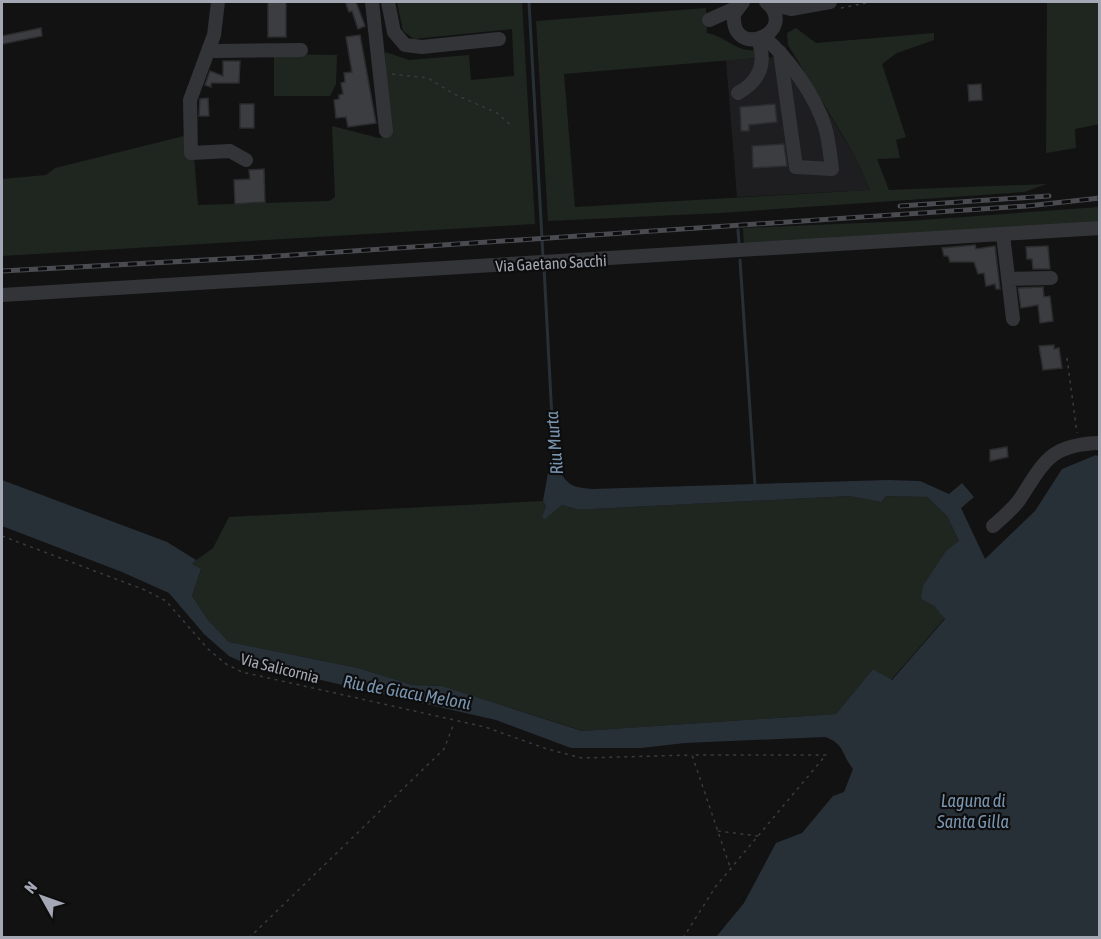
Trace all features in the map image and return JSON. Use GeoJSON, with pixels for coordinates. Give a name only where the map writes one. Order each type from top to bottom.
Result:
{"type":"FeatureCollection","features":[{"type":"Feature","properties":{"kind":"street"},"geometry":{"type":"LineString","coordinates":[[219,2],[214,35],[190,100],[191,153],[230,151],[246,160]]}},
{"type":"Feature","properties":{"kind":"street"},"geometry":{"type":"LineString","coordinates":[[372,2],[386,131]]}},
{"type":"Feature","properties":{"kind":"street"},"geometry":{"type":"LineString","coordinates":[[388,2],[394,32],[405,45],[422,47],[499,39]]}},
{"type":"Feature","properties":{"kind":"street"},"geometry":{"type":"LineString","coordinates":[[768,3],[791,9],[830,2]]}},
{"type":"Feature","properties":{"kind":"street"},"geometry":{"type":"LineString","coordinates":[[740,3],[709,20],[735,28],[745,38],[761,38],[770,33],[776,21],[791,9]]}},
{"type":"Feature","properties":{"kind":"street"},"geometry":{"type":"LineString","coordinates":[[735,28],[733,21],[740,3]]}},
{"type":"Feature","properties":{"kind":"street"},"geometry":{"type":"LineString","coordinates":[[768,3],[776,21]]}},
{"type":"Feature","properties":{"kind":"street"},"geometry":{"type":"LineString","coordinates":[[761,38],[780,52],[813,99],[825,127],[832,169],[796,167],[780,52]]}},
{"type":"Feature","properties":{"kind":"street"},"geometry":{"type":"LineString","coordinates":[[738,93],[749,87],[762,66],[764,56],[761,38]]}},
{"type":"Feature","properties":{"kind":"street"},"geometry":{"type":"LineString","coordinates":[[209,48],[215,51],[301,50]]}},
{"type":"Feature","properties":{"kind":"street","name":"Via Gaetano Sacchi"},"geometry":{"type":"LineString","coordinates":[[2,295],[1100,228]]}},
{"type":"Feature","properties":{"kind":"street"},"geometry":{"type":"LineString","coordinates":[[1003,235],[1013,319]]}},
{"type":"Feature","properties":{"kind":"street"},"geometry":{"type":"LineString","coordinates":[[1009,279],[1051,278]]}},
{"type":"Feature","properties":{"kind":"street"},"geometry":{"type":"LineString","coordinates":[[993,526],[1019,501],[1032,478],[1047,460],[1069,445],[1100,443]]}},
{"type":"Feature","properties":{"kind":"path"},"geometry":{"type":"LineString","coordinates":[[380,70],[428,78],[454,94],[497,113],[512,126]]}},
{"type":"Feature","properties":{"kind":"path"},"geometry":{"type":"LineString","coordinates":[[1067,358],[1079,443]]}},
{"type":"Feature","properties":{"kind":"path","name":"Via Salicornia"},"geometry":{"type":"LineString","coordinates":[[2,536],[145,590],[166,601],[208,649],[226,664],[242,672],[485,728],[582,758],[826,755],[759,837]]}},
{"type":"Feature","properties":{"kind":"path"},"geometry":{"type":"LineString","coordinates":[[249,938],[444,748],[454,722]]}},
{"type":"Feature","properties":{"kind":"path"},"geometry":{"type":"LineString","coordinates":[[692,755],[731,870]]}},
{"type":"Feature","properties":{"kind":"path"},"geometry":{"type":"LineString","coordinates":[[718,831],[759,837]]}},
{"type":"Feature","properties":{"kind":"path"},"geometry":{"type":"LineString","coordinates":[[683,938],[716,886],[759,837]]}},
{"type":"Feature","properties":{"kind":"shaded area"},"geometry":{"type":"Polygon","coordinates":[[[397,2],[522,2],[535,224],[2,256],[2,179],[46,175],[55,168],[184,136],[186,157],[194,156],[198,205],[329,201],[335,197],[332,126],[379,138],[390,136],[385,52],[409,60],[469,55],[471,80],[514,76],[512,29],[414,39],[403,31],[397,2]]]}},
{"type":"Feature","properties":{"kind":"shaded area"},"geometry":{"type":"Polygon","coordinates":[[[1047,2],[1099,3],[1100,124],[1075,129],[1076,148],[1046,153],[1047,2]]]}},
{"type":"Feature","properties":{"kind":"shaded area"},"geometry":{"type":"Polygon","coordinates":[[[706,8],[707,33],[742,49],[755,50],[756,58],[564,74],[575,207],[870,190],[854,154],[788,45],[787,33],[796,28],[816,43],[934,33],[934,40],[897,53],[882,64],[906,137],[896,140],[900,158],[877,159],[889,190],[1047,184],[1024,192],[720,213],[548,221],[536,21],[706,8]]]}},
{"type":"Feature","properties":{"kind":"shaded area"},"geometry":{"type":"Polygon","coordinates":[[[274,54],[337,55],[336,84],[330,96],[274,96],[274,54]]]}},
{"type":"Feature","properties":{"kind":"shaded area"},"geometry":{"type":"Polygon","coordinates":[[[793,56],[854,154],[870,190],[737,197],[726,60],[793,56]]]}},
{"type":"Feature","properties":{"kind":"shaded area"},"geometry":{"type":"Polygon","coordinates":[[[1099,207],[1099,223],[744,247],[743,228],[908,221],[1099,207]]]}},
{"type":"Feature","properties":{"kind":"shaded area"},"geometry":{"type":"Polygon","coordinates":[[[851,496],[881,502],[886,496],[927,497],[947,516],[959,541],[921,599],[934,606],[945,618],[891,680],[873,669],[836,714],[583,731],[442,686],[413,685],[358,668],[229,642],[208,620],[192,596],[201,570],[191,564],[213,548],[229,517],[543,501],[546,506],[545,518],[562,505],[576,509],[591,509],[851,496]]]}},
{"type":"Feature","properties":{"kind":"water","name":"Laguna di Santa Gilla"},"geometry":{"type":"Polygon","coordinates":[[[1096,455],[1100,458],[1099,937],[716,937],[744,903],[776,843],[802,833],[833,796],[844,792],[853,769],[836,743],[825,737],[685,743],[641,748],[571,748],[496,720],[242,662],[229,656],[204,634],[169,593],[122,572],[2,526],[2,480],[167,542],[196,560],[192,564],[201,569],[192,596],[208,620],[229,642],[358,668],[413,685],[442,686],[582,731],[836,714],[873,669],[892,680],[945,619],[934,606],[921,599],[923,586],[946,551],[959,541],[947,516],[927,497],[886,496],[881,502],[850,496],[591,509],[576,509],[562,505],[545,519],[542,517],[546,506],[543,501],[548,473],[562,475],[575,486],[592,489],[888,480],[920,481],[949,494],[962,483],[974,497],[961,508],[985,559],[1035,511],[1062,469],[1096,455]]]}},
{"type":"Feature","properties":{"kind":"building"},"geometry":{"type":"Polygon","coordinates":[[[268,2],[286,2],[286,37],[268,37],[268,2]]]}},
{"type":"Feature","properties":{"kind":"building"},"geometry":{"type":"Polygon","coordinates":[[[356,2],[365,26],[358,29],[352,11],[349,12],[346,4],[356,2]]]}},
{"type":"Feature","properties":{"kind":"building"},"geometry":{"type":"Polygon","coordinates":[[[41,28],[42,36],[2,44],[2,36],[41,28]]]}},
{"type":"Feature","properties":{"kind":"building"},"geometry":{"type":"Polygon","coordinates":[[[360,35],[376,123],[348,127],[346,117],[336,118],[334,100],[339,99],[339,95],[343,94],[341,83],[345,82],[344,73],[352,72],[346,37],[360,35]]]}},
{"type":"Feature","properties":{"kind":"building"},"geometry":{"type":"Polygon","coordinates":[[[223,61],[240,61],[239,83],[211,83],[211,87],[205,85],[210,71],[223,76],[223,61]]]}},
{"type":"Feature","properties":{"kind":"building"},"geometry":{"type":"Polygon","coordinates":[[[981,84],[982,100],[969,101],[968,85],[981,84]]]}},
{"type":"Feature","properties":{"kind":"building"},"geometry":{"type":"Polygon","coordinates":[[[208,98],[209,116],[199,116],[200,99],[208,98]]]}},
{"type":"Feature","properties":{"kind":"building"},"geometry":{"type":"Polygon","coordinates":[[[240,104],[254,104],[254,128],[240,128],[240,104]]]}},
{"type":"Feature","properties":{"kind":"building"},"geometry":{"type":"Polygon","coordinates":[[[775,104],[777,122],[749,125],[749,131],[741,131],[740,107],[775,104]]]}},
{"type":"Feature","properties":{"kind":"building"},"geometry":{"type":"Polygon","coordinates":[[[784,144],[787,166],[753,168],[752,146],[784,144]]]}},
{"type":"Feature","properties":{"kind":"building"},"geometry":{"type":"Polygon","coordinates":[[[264,169],[265,202],[235,204],[234,180],[250,179],[249,170],[264,169]]]}},
{"type":"Feature","properties":{"kind":"building"},"geometry":{"type":"Polygon","coordinates":[[[975,245],[976,249],[995,246],[1000,289],[996,289],[995,284],[986,286],[984,273],[978,274],[974,262],[950,262],[948,256],[944,256],[942,248],[975,245]]]}},
{"type":"Feature","properties":{"kind":"building"},"geometry":{"type":"Polygon","coordinates":[[[1048,246],[1050,269],[1033,269],[1032,259],[1027,259],[1026,247],[1048,246]]]}},
{"type":"Feature","properties":{"kind":"building"},"geometry":{"type":"Polygon","coordinates":[[[1043,287],[1044,297],[1050,296],[1053,321],[1040,323],[1038,305],[1021,308],[1018,288],[1043,287]]]}},
{"type":"Feature","properties":{"kind":"building"},"geometry":{"type":"Polygon","coordinates":[[[1054,345],[1054,349],[1059,348],[1062,368],[1043,370],[1039,346],[1054,345]]]}},
{"type":"Feature","properties":{"kind":"building"},"geometry":{"type":"Polygon","coordinates":[[[1007,447],[1008,457],[990,461],[990,450],[1007,447]]]}},
{"type":"Feature","properties":{"kind":"waterway","name":"Riu Murta"},"geometry":{"type":"LineString","coordinates":[[529,2],[543,257]]}},
{"type":"Feature","properties":{"kind":"waterway"},"geometry":{"type":"LineString","coordinates":[[738,230],[739,243]]}},
{"type":"Feature","properties":{"kind":"waterway"},"geometry":{"type":"LineString","coordinates":[[740,260],[755,486]]}},
{"type":"Feature","properties":{"kind":"waterway","name":"Riu Murta"},"geometry":{"type":"LineString","coordinates":[[544,267],[555,476]]}},
{"type":"Feature","properties":{"kind":"railway"},"geometry":{"type":"LineString","coordinates":[[900,206],[1049,196]]}},
{"type":"Feature","properties":{"kind":"railway"},"geometry":{"type":"LineString","coordinates":[[2,271],[263,257],[1027,206],[1100,198]]}},
{"type":"Feature","properties":{"kind":"water label","name":"Riu de Giacu Meloni"},"geometry":{"type":"Point","coordinates":[407,692]}}]}
